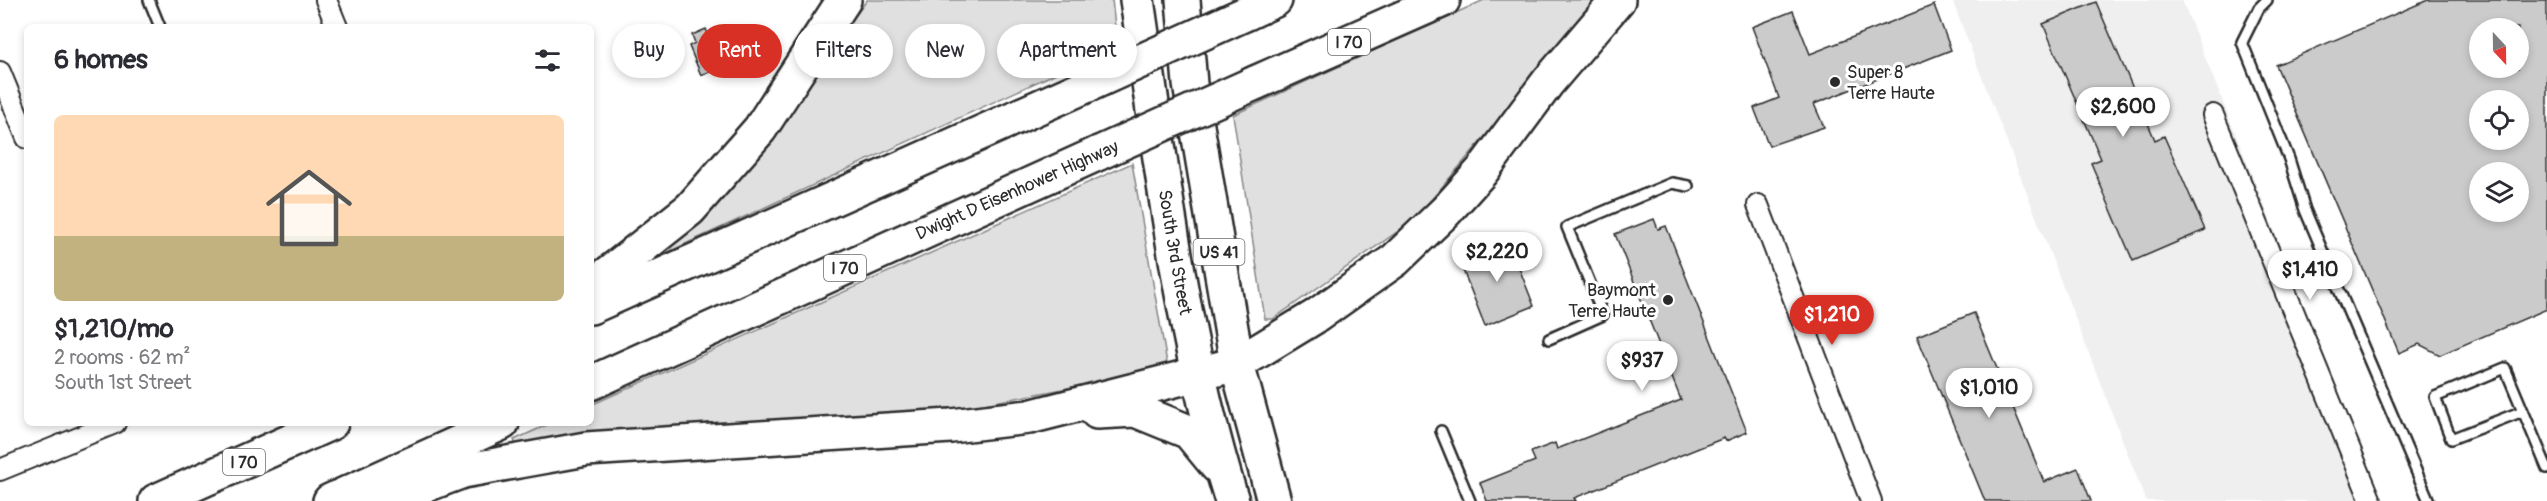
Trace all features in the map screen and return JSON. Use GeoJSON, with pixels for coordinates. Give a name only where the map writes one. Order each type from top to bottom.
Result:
{"type":"FeatureCollection","features":[{"type":"Feature","properties":{"kind":"highway"},"geometry":{"type":"LineString","coordinates":[[594,281],[608,274],[690,209],[760,129],[844,0]]}},
{"type":"Feature","properties":{"kind":"highway","name":"South 3rd Street"},"geometry":{"type":"LineString","coordinates":[[1137,0],[1165,189],[1197,374],[1227,486]]}},
{"type":"Feature","properties":{"kind":"highway","name":"US 41"},"geometry":{"type":"LineString","coordinates":[[1183,0],[1190,84],[1238,364],[1274,501]]}},
{"type":"Feature","properties":{"kind":"highway","name":"Dwight D Eisenhower Highway"},"geometry":{"type":"LineString","coordinates":[[594,382],[1443,0]]}},
{"type":"Feature","properties":{"kind":"highway"},"geometry":{"type":"LineString","coordinates":[[1029,417],[1238,364],[1324,310],[1395,260],[1421,236],[1482,171],[1548,82],[1618,0]]}},
{"type":"Feature","properties":{"kind":"highway"},"geometry":{"type":"LineString","coordinates":[[594,306],[1261,6]]}},
{"type":"Feature","properties":{"kind":"highway"},"geometry":{"type":"LineString","coordinates":[[383,501],[463,471],[586,449],[951,426],[1029,417],[1135,410],[1189,432],[1227,486]]}},
{"type":"Feature","properties":{"kind":"highway","name":"I 70"},"geometry":{"type":"LineString","coordinates":[[156,501],[324,426]]}},
{"type":"Feature","properties":{"kind":"highway"},"geometry":{"type":"LineString","coordinates":[[330,501],[495,426]]}},
{"type":"Feature","properties":{"kind":"street"},"geometry":{"type":"LineString","coordinates":[[326,0],[337,24]]}},
{"type":"Feature","properties":{"kind":"street"},"geometry":{"type":"LineString","coordinates":[[0,72],[24,131]]}},
{"type":"Feature","properties":{"kind":"street"},"geometry":{"type":"LineString","coordinates":[[2213,115],[2371,501]]}},
{"type":"Feature","properties":{"kind":"street"},"geometry":{"type":"LineString","coordinates":[[1758,205],[1871,501]]}},
{"type":"Feature","properties":{"kind":"street"},"geometry":{"type":"LineString","coordinates":[[2,464],[107,426]]}},
{"type":"Feature","properties":{"kind":"lane"},"geometry":{"type":"LineString","coordinates":[[149,0],[159,24]]}},
{"type":"Feature","properties":{"kind":"lane"},"geometry":{"type":"LineString","coordinates":[[2267,0],[2259,8],[2242,42],[2289,159],[2306,210],[2429,501]]}},
{"type":"Feature","properties":{"kind":"lane"},"geometry":{"type":"LineString","coordinates":[[1549,339],[1603,315],[1567,227],[1672,183],[1688,186]]}},
{"type":"Feature","properties":{"kind":"lane"},"geometry":{"type":"LineString","coordinates":[[2523,411],[2451,439],[2435,397],[2505,368],[2547,468]]}},
{"type":"Feature","properties":{"kind":"lane"},"geometry":{"type":"LineString","coordinates":[[1441,431],[1470,501]]}},
{"type":"Feature","properties":{"kind":"shaded area"},"geometry":{"type":"Polygon","coordinates":[[[867,0],[1112,0],[1115,24],[997,24],[997,78],[1046,78],[655,258],[652,251],[807,78],[893,78],[893,24],[849,24],[867,0]]]}},
{"type":"Feature","properties":{"kind":"shaded area"},"geometry":{"type":"Polygon","coordinates":[[[1484,0],[1601,0],[1414,220],[1273,319],[1265,319],[1233,115],[1484,0]]]}},
{"type":"Feature","properties":{"kind":"shaded area"},"geometry":{"type":"Polygon","coordinates":[[[1952,0],[2182,0],[2383,501],[2146,501],[1952,0]]]}},
{"type":"Feature","properties":{"kind":"shaded area"},"geometry":{"type":"Polygon","coordinates":[[[1132,163],[1168,369],[942,412],[519,452],[514,440],[544,426],[594,426],[594,404],[1132,163]]]}},
{"type":"Feature","properties":{"kind":"building"},"geometry":{"type":"Polygon","coordinates":[[[2428,0],[2547,0],[2547,309],[2440,355],[2419,344],[2399,353],[2276,65],[2428,0]]]}},
{"type":"Feature","properties":{"kind":"building"},"geometry":{"type":"Polygon","coordinates":[[[2096,2],[2155,140],[2164,136],[2205,230],[2133,261],[2091,163],[2101,159],[2043,24],[2096,2]]]}},
{"type":"Feature","properties":{"kind":"building"},"geometry":{"type":"Polygon","coordinates":[[[1934,5],[1951,50],[1814,104],[1824,127],[1769,146],[1754,108],[1779,98],[1752,27],[1793,11],[1810,54],[1934,5]]]}},
{"type":"Feature","properties":{"kind":"building"},"geometry":{"type":"Polygon","coordinates":[[[697,33],[697,65],[689,46],[695,43],[692,35],[697,33]]]}},
{"type":"Feature","properties":{"kind":"building","name":"Baymont Terre Haute"},"geometry":{"type":"Polygon","coordinates":[[[1654,219],[1658,229],[1666,226],[1747,432],[1726,441],[1724,438],[1574,498],[1576,501],[1487,501],[1480,483],[1535,461],[1531,452],[1555,443],[1557,449],[1681,400],[1615,234],[1654,219]]]}},
{"type":"Feature","properties":{"kind":"building"},"geometry":{"type":"Polygon","coordinates":[[[1508,240],[1534,306],[1485,326],[1461,265],[1479,252],[1508,240]]]}},
{"type":"Feature","properties":{"kind":"building"},"geometry":{"type":"Polygon","coordinates":[[[1974,313],[2044,482],[2078,468],[2091,501],[1985,501],[1917,336],[1974,313]]]}},
{"type":"Feature","properties":{"kind":"place","name":"Super 8 Terre Haute"},"geometry":{"type":"Point","coordinates":[1835,82]}},
{"type":"Feature","properties":{"kind":"place","name":"Baymont Terre Haute"},"geometry":{"type":"Point","coordinates":[1668,300]}}]}
